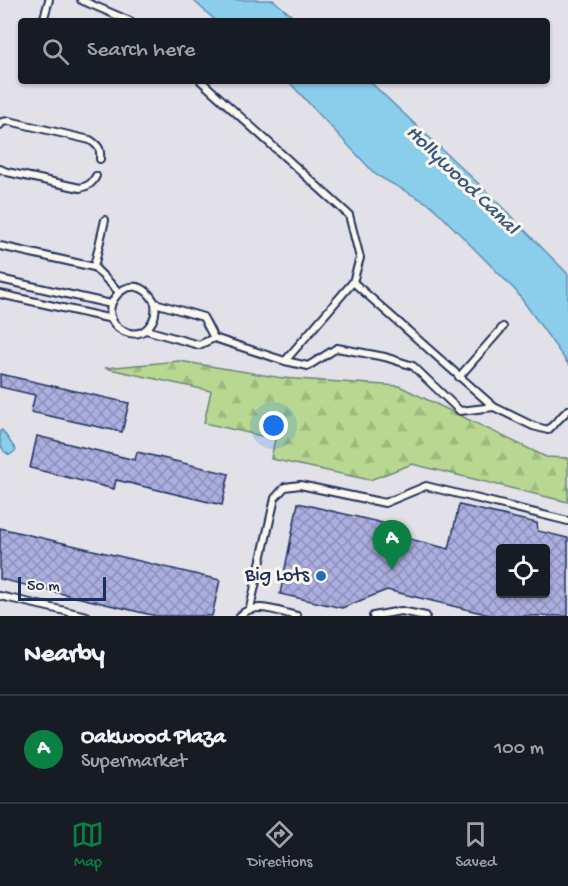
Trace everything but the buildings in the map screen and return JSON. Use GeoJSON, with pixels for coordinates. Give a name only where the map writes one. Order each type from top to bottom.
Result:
{"type":"FeatureCollection","features":[{"type":"Feature","properties":{"kind":"lane"},"geometry":{"type":"LineString","coordinates":[[44,18],[49,0]]}},
{"type":"Feature","properties":{"kind":"lane"},"geometry":{"type":"LineString","coordinates":[[81,0],[123,18]]}},
{"type":"Feature","properties":{"kind":"lane"},"geometry":{"type":"LineString","coordinates":[[204,84],[349,215],[360,258],[353,282],[285,361]]}},
{"type":"Feature","properties":{"kind":"lane"},"geometry":{"type":"LineString","coordinates":[[0,125],[2,122],[9,121],[90,140],[98,145],[100,159]]}},
{"type":"Feature","properties":{"kind":"lane"},"geometry":{"type":"LineString","coordinates":[[0,169],[80,188],[88,186],[96,176]]}},
{"type":"Feature","properties":{"kind":"lane"},"geometry":{"type":"LineString","coordinates":[[94,267],[105,220]]}},
{"type":"Feature","properties":{"kind":"lane"},"geometry":{"type":"LineString","coordinates":[[0,246],[94,267],[119,292]]}},
{"type":"Feature","properties":{"kind":"lane"},"geometry":{"type":"LineString","coordinates":[[0,279],[111,304]]}},
{"type":"Feature","properties":{"kind":"lane"},"geometry":{"type":"LineString","coordinates":[[353,282],[494,407],[533,426],[548,430],[568,410]]}},
{"type":"Feature","properties":{"kind":"lane"},"geometry":{"type":"LineString","coordinates":[[133,286],[147,291],[155,303],[155,317],[152,324],[146,330],[138,333],[123,331],[116,326],[110,312],[114,297],[119,292],[133,286]]}},
{"type":"Feature","properties":{"kind":"lane"},"geometry":{"type":"LineString","coordinates":[[0,294],[112,319]]}},
{"type":"Feature","properties":{"kind":"lane"},"geometry":{"type":"LineString","coordinates":[[155,303],[203,317],[214,338]]}},
{"type":"Feature","properties":{"kind":"lane"},"geometry":{"type":"LineString","coordinates":[[459,377],[503,327]]}},
{"type":"Feature","properties":{"kind":"lane"},"geometry":{"type":"LineString","coordinates":[[146,330],[199,345],[214,338],[308,366],[337,348],[385,357],[413,366],[460,411],[494,407]]}},
{"type":"Feature","properties":{"kind":"lane"},"geometry":{"type":"LineString","coordinates":[[250,608],[275,498],[285,487],[300,485],[385,503],[426,486],[568,521]]}},
{"type":"Feature","properties":{"kind":"lane"},"geometry":{"type":"LineString","coordinates":[[0,596],[87,616]]}},
{"type":"Feature","properties":{"kind":"lane"},"geometry":{"type":"LineString","coordinates":[[240,616],[250,608],[297,616]]}},
{"type":"Feature","properties":{"kind":"lane"},"geometry":{"type":"LineString","coordinates":[[373,616],[401,610],[426,616]]}},
{"type":"Feature","properties":{"kind":"green space"},"geometry":{"type":"Polygon","coordinates":[[[179,361],[282,378],[399,386],[546,457],[568,458],[568,502],[412,464],[370,480],[271,459],[275,439],[204,423],[211,391],[105,368],[179,361]]]}},
{"type":"Feature","properties":{"kind":"water"},"geometry":{"type":"Polygon","coordinates":[[[193,0],[273,0],[294,18],[213,18],[193,0]]]}},
{"type":"Feature","properties":{"kind":"water","name":"Hollywood Canal"},"geometry":{"type":"Polygon","coordinates":[[[291,84],[372,84],[481,186],[568,274],[568,364],[516,291],[431,205],[376,175],[291,84]]]}},
{"type":"Feature","properties":{"kind":"water"},"geometry":{"type":"Polygon","coordinates":[[[2,430],[16,450],[10,455],[1,446],[0,431],[2,430]]]}},
{"type":"Feature","properties":{"kind":"place","name":"Oakwood Plaza"},"geometry":{"type":"Point","coordinates":[392,570]}},
{"type":"Feature","properties":{"kind":"place","name":"Big Lots"},"geometry":{"type":"Point","coordinates":[321,576]}}]}
